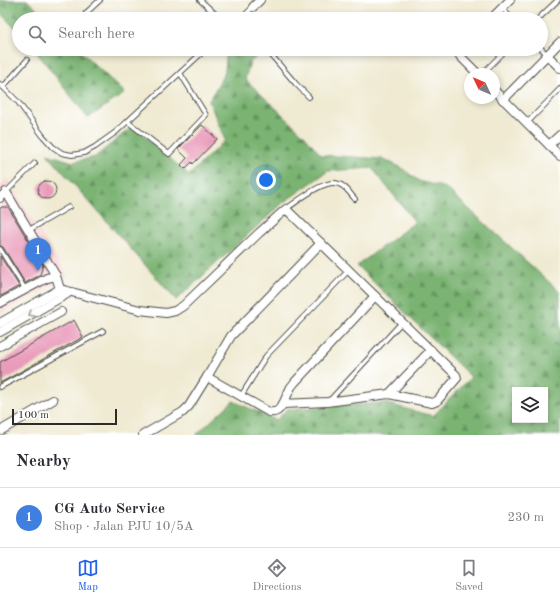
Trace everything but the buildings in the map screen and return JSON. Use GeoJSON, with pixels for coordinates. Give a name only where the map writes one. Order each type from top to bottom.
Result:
{"type":"FeatureCollection","features":[{"type":"Feature","properties":{"kind":"street"},"geometry":{"type":"LineString","coordinates":[[253,7],[260,0]]}},
{"type":"Feature","properties":{"kind":"street"},"geometry":{"type":"LineString","coordinates":[[498,12],[510,0]]}},
{"type":"Feature","properties":{"kind":"street"},"geometry":{"type":"LineString","coordinates":[[548,54],[560,42]]}},
{"type":"Feature","properties":{"kind":"street"},"geometry":{"type":"LineString","coordinates":[[464,56],[473,68]]}},
{"type":"Feature","properties":{"kind":"street"},"geometry":{"type":"LineString","coordinates":[[503,100],[546,56]]}},
{"type":"Feature","properties":{"kind":"street"},"geometry":{"type":"LineString","coordinates":[[548,56],[560,68]]}},
{"type":"Feature","properties":{"kind":"street"},"geometry":{"type":"LineString","coordinates":[[500,97],[560,156]]}},
{"type":"Feature","properties":{"kind":"street"},"geometry":{"type":"LineString","coordinates":[[549,145],[560,135]]}},
{"type":"Feature","properties":{"kind":"street"},"geometry":{"type":"LineString","coordinates":[[0,198],[6,192],[56,276],[61,293]]}},
{"type":"Feature","properties":{"kind":"street"},"geometry":{"type":"LineString","coordinates":[[0,323],[61,293],[71,292],[140,310],[166,313],[175,311],[183,306],[286,209],[431,350],[456,375],[457,378],[434,402],[389,394],[327,402],[283,404]]}},
{"type":"Feature","properties":{"kind":"street"},"geometry":{"type":"LineString","coordinates":[[143,435],[183,412],[189,406],[231,336],[321,243]]}},
{"type":"Feature","properties":{"kind":"street"},"geometry":{"type":"LineString","coordinates":[[0,304],[47,278],[56,276]]}},
{"type":"Feature","properties":{"kind":"street"},"geometry":{"type":"LineString","coordinates":[[0,332],[61,293]]}},
{"type":"Feature","properties":{"kind":"street"},"geometry":{"type":"LineString","coordinates":[[207,377],[269,412],[274,413],[280,410],[295,382],[375,296]]}},
{"type":"Feature","properties":{"kind":"street"},"geometry":{"type":"LineString","coordinates":[[0,346],[61,312]]}},
{"type":"Feature","properties":{"kind":"street"},"geometry":{"type":"LineString","coordinates":[[389,394],[431,350]]}},
{"type":"Feature","properties":{"kind":"street"},"geometry":{"type":"LineString","coordinates":[[0,431],[53,400]]}},
{"type":"Feature","properties":{"kind":"lane"},"geometry":{"type":"LineString","coordinates":[[87,12],[100,0]]}},
{"type":"Feature","properties":{"kind":"lane"},"geometry":{"type":"LineString","coordinates":[[200,0],[213,12]]}},
{"type":"Feature","properties":{"kind":"lane"},"geometry":{"type":"LineString","coordinates":[[545,12],[558,0]]}},
{"type":"Feature","properties":{"kind":"lane"},"geometry":{"type":"LineString","coordinates":[[248,12],[253,7]]}},
{"type":"Feature","properties":{"kind":"lane"},"geometry":{"type":"LineString","coordinates":[[502,8],[506,12]]}},
{"type":"Feature","properties":{"kind":"lane"},"geometry":{"type":"LineString","coordinates":[[28,60],[1,86],[18,102],[42,136],[53,147],[62,153],[72,155],[84,153],[95,147],[128,122],[198,56]]}},
{"type":"Feature","properties":{"kind":"lane"},"geometry":{"type":"LineString","coordinates":[[272,56],[309,97]]}},
{"type":"Feature","properties":{"kind":"lane"},"geometry":{"type":"LineString","coordinates":[[488,68],[500,56]]}},
{"type":"Feature","properties":{"kind":"lane"},"geometry":{"type":"LineString","coordinates":[[128,122],[169,154],[206,115],[180,73]]}},
{"type":"Feature","properties":{"kind":"lane"},"geometry":{"type":"LineString","coordinates":[[527,123],[560,89]]}},
{"type":"Feature","properties":{"kind":"lane"},"geometry":{"type":"LineString","coordinates":[[6,192],[36,163]]}},
{"type":"Feature","properties":{"kind":"lane"},"geometry":{"type":"LineString","coordinates":[[286,209],[324,185],[333,183],[338,183],[344,186],[355,199]]}},
{"type":"Feature","properties":{"kind":"lane"},"geometry":{"type":"LineString","coordinates":[[29,230],[69,208]]}},
{"type":"Feature","properties":{"kind":"lane"},"geometry":{"type":"LineString","coordinates":[[0,249],[25,290]]}},
{"type":"Feature","properties":{"kind":"lane"},"geometry":{"type":"LineString","coordinates":[[241,396],[266,356],[349,270]]}},
{"type":"Feature","properties":{"kind":"lane"},"geometry":{"type":"LineString","coordinates":[[327,402],[402,322]]}},
{"type":"Feature","properties":{"kind":"lane"},"geometry":{"type":"LineString","coordinates":[[0,387],[103,331]]}},
{"type":"Feature","properties":{"kind":"shaded area"},"geometry":{"type":"Polygon","coordinates":[[[7,179],[68,277],[0,314],[0,185],[7,179]]]}},
{"type":"Feature","properties":{"kind":"green space"},"geometry":{"type":"Polygon","coordinates":[[[0,0],[27,0],[40,12],[12,12],[12,25],[0,13],[0,0]]]}},
{"type":"Feature","properties":{"kind":"green space"},"geometry":{"type":"Polygon","coordinates":[[[39,56],[85,56],[125,93],[88,118],[39,56]]]}},
{"type":"Feature","properties":{"kind":"green space"},"geometry":{"type":"Polygon","coordinates":[[[226,56],[257,56],[250,62],[245,79],[305,136],[321,155],[383,159],[400,167],[419,181],[446,188],[560,292],[560,435],[196,435],[233,401],[276,420],[287,409],[384,403],[433,416],[471,377],[357,266],[415,222],[372,168],[328,171],[284,202],[176,300],[47,154],[73,162],[95,157],[133,126],[189,175],[225,140],[209,101],[225,72],[226,56]]]}},
{"type":"Feature","properties":{"kind":"place","name":"CG Auto Service"},"geometry":{"type":"Point","coordinates":[38,271]}}]}
